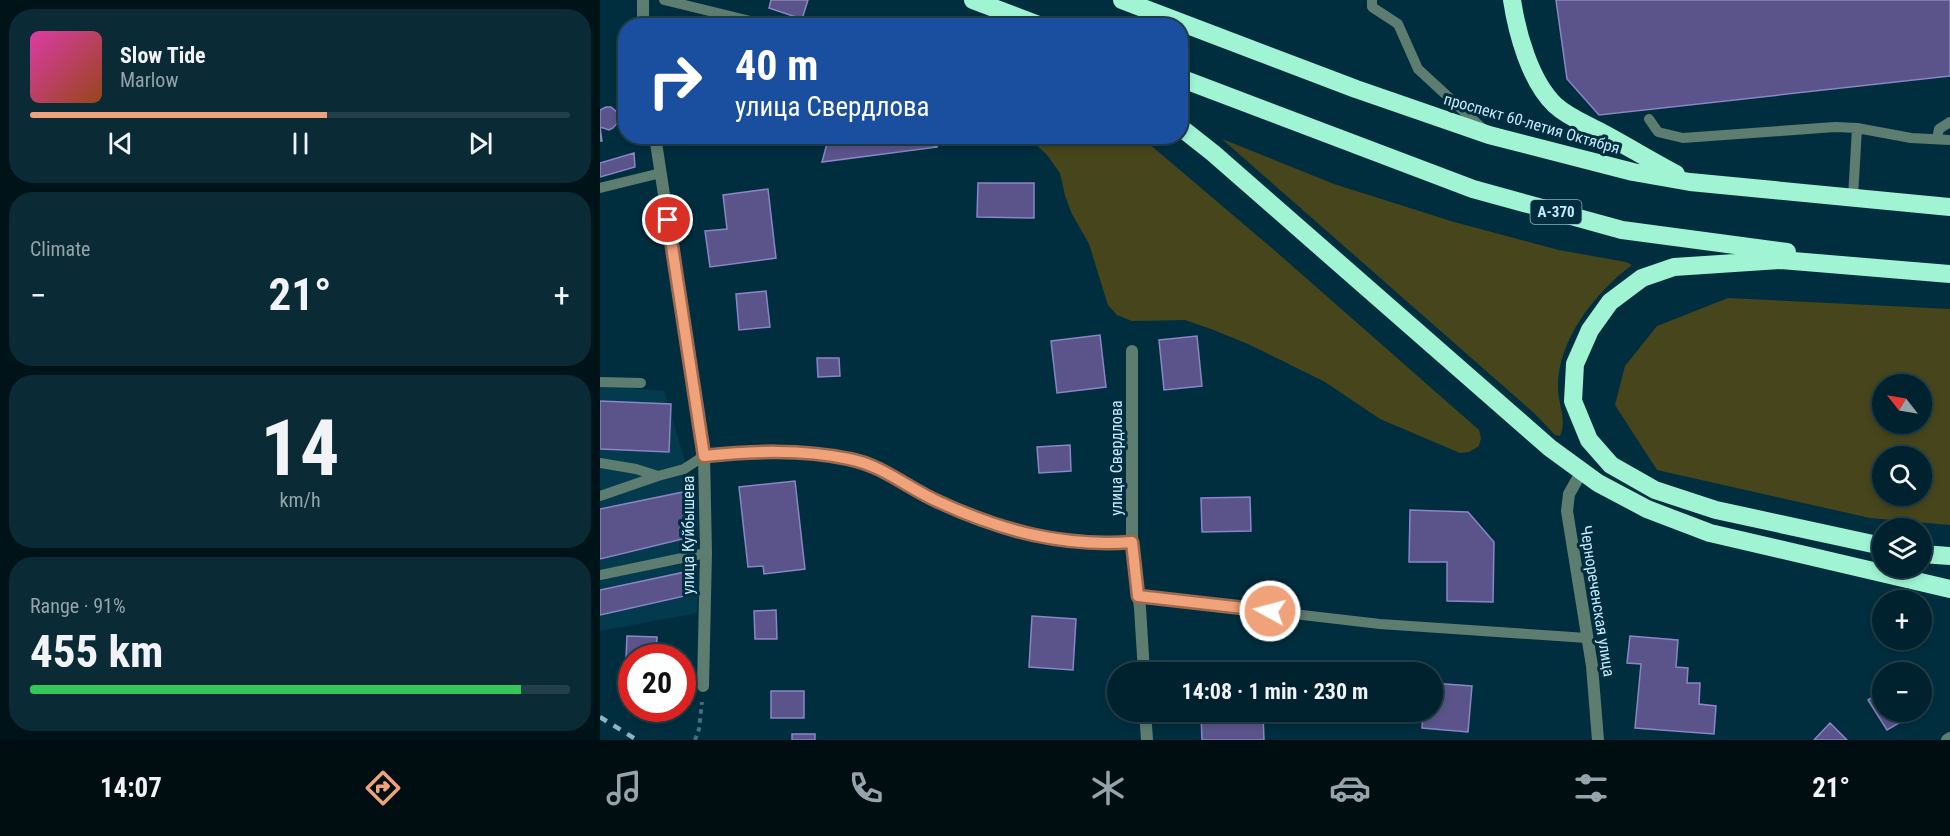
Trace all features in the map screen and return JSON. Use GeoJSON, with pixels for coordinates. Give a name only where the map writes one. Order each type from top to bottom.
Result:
{"type":"FeatureCollection","features":[{"type":"Feature","properties":{"kind":"highway"},"geometry":{"type":"LineString","coordinates":[[971,0],[1004,18]]}},
{"type":"Feature","properties":{"kind":"highway"},"geometry":{"type":"LineString","coordinates":[[971,0],[1019,18]]}},
{"type":"Feature","properties":{"kind":"highway","name":"проспект 60-летия Октября"},"geometry":{"type":"LineString","coordinates":[[1122,0],[1169,18]]}},
{"type":"Feature","properties":{"kind":"highway"},"geometry":{"type":"LineString","coordinates":[[1512,0],[1528,61],[1538,81],[1555,105],[1572,117],[1690,182]]}},
{"type":"Feature","properties":{"kind":"highway","name":"проспект 60-летия Октября"},"geometry":{"type":"LineString","coordinates":[[1188,25],[1356,89],[1489,135],[1633,172],[1690,182],[1950,207]]}},
{"type":"Feature","properties":{"kind":"highway","name":"А-370"},"geometry":{"type":"LineString","coordinates":[[1188,81],[1473,189],[1622,230],[1950,274]]}},
{"type":"Feature","properties":{"kind":"highway"},"geometry":{"type":"LineString","coordinates":[[1188,133],[1550,448],[1598,483],[1647,509],[1710,534],[1950,589]]}},
{"type":"Feature","properties":{"kind":"highway"},"geometry":{"type":"LineString","coordinates":[[1872,544],[1716,510],[1655,490],[1611,465],[1589,440],[1573,401],[1575,364],[1590,330],[1610,302],[1642,278],[1674,267],[1781,261],[1950,274]]}},
{"type":"Feature","properties":{"kind":"highway"},"geometry":{"type":"LineString","coordinates":[[1932,555],[1950,556]]}},
{"type":"Feature","properties":{"kind":"street"},"geometry":{"type":"LineString","coordinates":[[643,0],[643,18]]}},
{"type":"Feature","properties":{"kind":"street","name":"улица Куйбышева"},"geometry":{"type":"LineString","coordinates":[[656,144],[704,456],[706,553],[703,686]]}},
{"type":"Feature","properties":{"kind":"street","name":"улица Свердлова"},"geometry":{"type":"LineString","coordinates":[[1132,351],[1132,542],[1140,608],[1143,662]]}},
{"type":"Feature","properties":{"kind":"street"},"geometry":{"type":"LineString","coordinates":[[704,456],[752,451],[850,459],[880,470],[937,502],[1006,529],[1067,541],[1103,544],[1132,542]]}},
{"type":"Feature","properties":{"kind":"street","name":"Чернореченская улица"},"geometry":{"type":"LineString","coordinates":[[1582,471],[1569,494],[1567,511],[1592,666],[1598,740]]}},
{"type":"Feature","properties":{"kind":"street"},"geometry":{"type":"LineString","coordinates":[[1146,722],[1147,740]]}},
{"type":"Feature","properties":{"kind":"lane"},"geometry":{"type":"LineString","coordinates":[[664,0],[738,18]]}},
{"type":"Feature","properties":{"kind":"lane"},"geometry":{"type":"LineString","coordinates":[[1372,0],[1372,7],[1398,24],[1418,69],[1489,135]]}},
{"type":"Feature","properties":{"kind":"lane"},"geometry":{"type":"LineString","coordinates":[[1649,118],[1658,132],[1683,138],[1834,127],[1857,128],[1911,138],[1950,140]]}},
{"type":"Feature","properties":{"kind":"lane"},"geometry":{"type":"LineString","coordinates":[[1936,140],[1940,129],[1950,122]]}},
{"type":"Feature","properties":{"kind":"lane"},"geometry":{"type":"LineString","coordinates":[[1853,197],[1857,128]]}},
{"type":"Feature","properties":{"kind":"lane"},"geometry":{"type":"LineString","coordinates":[[600,188],[661,173]]}},
{"type":"Feature","properties":{"kind":"lane"},"geometry":{"type":"LineString","coordinates":[[600,382],[641,383]]}},
{"type":"Feature","properties":{"kind":"lane"},"geometry":{"type":"LineString","coordinates":[[600,496],[684,469],[704,456]]}},
{"type":"Feature","properties":{"kind":"lane"},"geometry":{"type":"LineString","coordinates":[[600,463],[636,469],[658,476]]}},
{"type":"Feature","properties":{"kind":"lane"},"geometry":{"type":"LineString","coordinates":[[600,575],[706,553]]}},
{"type":"Feature","properties":{"kind":"lane"},"geometry":{"type":"LineString","coordinates":[[1138,596],[1380,624],[1587,638]]}},
{"type":"Feature","properties":{"kind":"path"},"geometry":{"type":"LineString","coordinates":[[695,740],[699,729],[703,686]]}},
{"type":"Feature","properties":{"kind":"shaded area"},"geometry":{"type":"Polygon","coordinates":[[[1222,139],[1334,184],[1454,222],[1559,250],[1632,265],[1618,276],[1592,304],[1571,336],[1559,372],[1558,390],[1563,419],[1560,436],[1555,435],[1534,413],[1222,139]]]}},
{"type":"Feature","properties":{"kind":"shaded area"},"geometry":{"type":"Polygon","coordinates":[[[1035,144],[1149,144],[1479,430],[1481,438],[1479,446],[1469,452],[1460,453],[1380,419],[1325,382],[1248,344],[1211,329],[1185,320],[1132,321],[1117,315],[1108,305],[1089,244],[1065,196],[1060,173],[1035,144]]]}},
{"type":"Feature","properties":{"kind":"shaded area"},"geometry":{"type":"Polygon","coordinates":[[[1728,298],[1950,309],[1950,525],[1932,523],[1932,518],[1870,518],[1657,470],[1615,405],[1625,366],[1657,326],[1728,298]]]}},
{"type":"Feature","properties":{"kind":"shaded area"},"geometry":{"type":"Polygon","coordinates":[[[600,385],[664,391],[698,504],[697,613],[600,631],[600,385]]]}},
{"type":"Feature","properties":{"kind":"building"},"geometry":{"type":"Polygon","coordinates":[[[771,0],[808,0],[802,18],[769,8],[771,0]]]}},
{"type":"Feature","properties":{"kind":"building"},"geometry":{"type":"Polygon","coordinates":[[[1556,0],[1950,0],[1950,76],[1599,115],[1567,79],[1556,0]]]}},
{"type":"Feature","properties":{"kind":"building"},"geometry":{"type":"Polygon","coordinates":[[[606,107],[611,107],[618,113],[618,122],[609,130],[600,127],[600,110],[606,107]]]}},
{"type":"Feature","properties":{"kind":"building"},"geometry":{"type":"Polygon","coordinates":[[[827,144],[929,144],[937,147],[822,162],[827,144]]]}},
{"type":"Feature","properties":{"kind":"building"},"geometry":{"type":"Polygon","coordinates":[[[634,153],[635,167],[600,177],[600,163],[634,153]]]}},
{"type":"Feature","properties":{"kind":"building"},"geometry":{"type":"Polygon","coordinates":[[[978,183],[1034,183],[1034,218],[977,217],[978,183]]]}},
{"type":"Feature","properties":{"kind":"building"},"geometry":{"type":"Polygon","coordinates":[[[768,189],[776,258],[710,267],[705,231],[727,229],[723,195],[768,189]]]}},
{"type":"Feature","properties":{"kind":"building"},"geometry":{"type":"Polygon","coordinates":[[[766,291],[770,327],[739,330],[736,294],[766,291]]]}},
{"type":"Feature","properties":{"kind":"building"},"geometry":{"type":"Polygon","coordinates":[[[1100,335],[1106,387],[1057,393],[1051,341],[1100,335]]]}},
{"type":"Feature","properties":{"kind":"building"},"geometry":{"type":"Polygon","coordinates":[[[1197,336],[1202,386],[1164,390],[1159,340],[1197,336]]]}},
{"type":"Feature","properties":{"kind":"building"},"geometry":{"type":"Polygon","coordinates":[[[817,358],[839,358],[840,376],[818,377],[817,358]]]}},
{"type":"Feature","properties":{"kind":"building"},"geometry":{"type":"Polygon","coordinates":[[[600,401],[671,404],[669,452],[600,449],[600,401]]]}},
{"type":"Feature","properties":{"kind":"building"},"geometry":{"type":"Polygon","coordinates":[[[1070,445],[1071,471],[1039,473],[1037,447],[1070,445]]]}},
{"type":"Feature","properties":{"kind":"building"},"geometry":{"type":"Polygon","coordinates":[[[795,481],[805,569],[764,574],[763,566],[748,567],[739,487],[795,481]]]}},
{"type":"Feature","properties":{"kind":"building"},"geometry":{"type":"Polygon","coordinates":[[[688,491],[695,536],[600,559],[600,509],[688,491]]]}},
{"type":"Feature","properties":{"kind":"building"},"geometry":{"type":"Polygon","coordinates":[[[1250,497],[1251,531],[1202,532],[1201,498],[1250,497]]]}},
{"type":"Feature","properties":{"kind":"building"},"geometry":{"type":"Polygon","coordinates":[[[1410,510],[1468,512],[1494,542],[1493,602],[1447,601],[1447,562],[1409,562],[1410,510]]]}},
{"type":"Feature","properties":{"kind":"building"},"geometry":{"type":"Polygon","coordinates":[[[685,572],[689,595],[600,615],[600,590],[685,572]]]}},
{"type":"Feature","properties":{"kind":"building"},"geometry":{"type":"Polygon","coordinates":[[[776,610],[777,639],[755,639],[754,611],[776,610]]]}},
{"type":"Feature","properties":{"kind":"building"},"geometry":{"type":"Polygon","coordinates":[[[1032,616],[1076,619],[1073,670],[1029,667],[1032,616]]]}},
{"type":"Feature","properties":{"kind":"building"},"geometry":{"type":"Polygon","coordinates":[[[627,636],[657,637],[657,644],[627,644],[627,636]]]}},
{"type":"Feature","properties":{"kind":"building"},"geometry":{"type":"Polygon","coordinates":[[[1630,636],[1678,640],[1676,667],[1688,668],[1687,683],[1700,683],[1699,704],[1716,706],[1714,734],[1635,728],[1641,664],[1627,663],[1630,636]]]}},
{"type":"Feature","properties":{"kind":"building"},"geometry":{"type":"Polygon","coordinates":[[[1443,684],[1472,686],[1468,732],[1422,728],[1422,722],[1443,722],[1443,684]]]}},
{"type":"Feature","properties":{"kind":"building"},"geometry":{"type":"Polygon","coordinates":[[[771,691],[804,691],[804,718],[771,718],[771,691]]]}},
{"type":"Feature","properties":{"kind":"building"},"geometry":{"type":"Polygon","coordinates":[[[1201,722],[1263,722],[1264,740],[1202,740],[1201,722]]]}},
{"type":"Feature","properties":{"kind":"building"},"geometry":{"type":"Polygon","coordinates":[[[1882,722],[1901,722],[1887,730],[1882,722]]]}},
{"type":"Feature","properties":{"kind":"building"},"geometry":{"type":"Polygon","coordinates":[[[1830,723],[1847,740],[1814,740],[1830,723]]]}},
{"type":"Feature","properties":{"kind":"building"},"geometry":{"type":"Polygon","coordinates":[[[792,734],[815,734],[815,740],[792,740],[792,734]]]}},
{"type":"Feature","properties":{"kind":"railway"},"geometry":{"type":"LineString","coordinates":[[600,717],[637,740]]}},
{"type":"Feature","properties":{"kind":"route"},"geometry":{"type":"LineString","coordinates":[[668,220],[704,456],[752,451],[850,459],[880,470],[937,502],[1006,529],[1067,541],[1103,544],[1132,542],[1138,596],[1270,611]]}}]}
